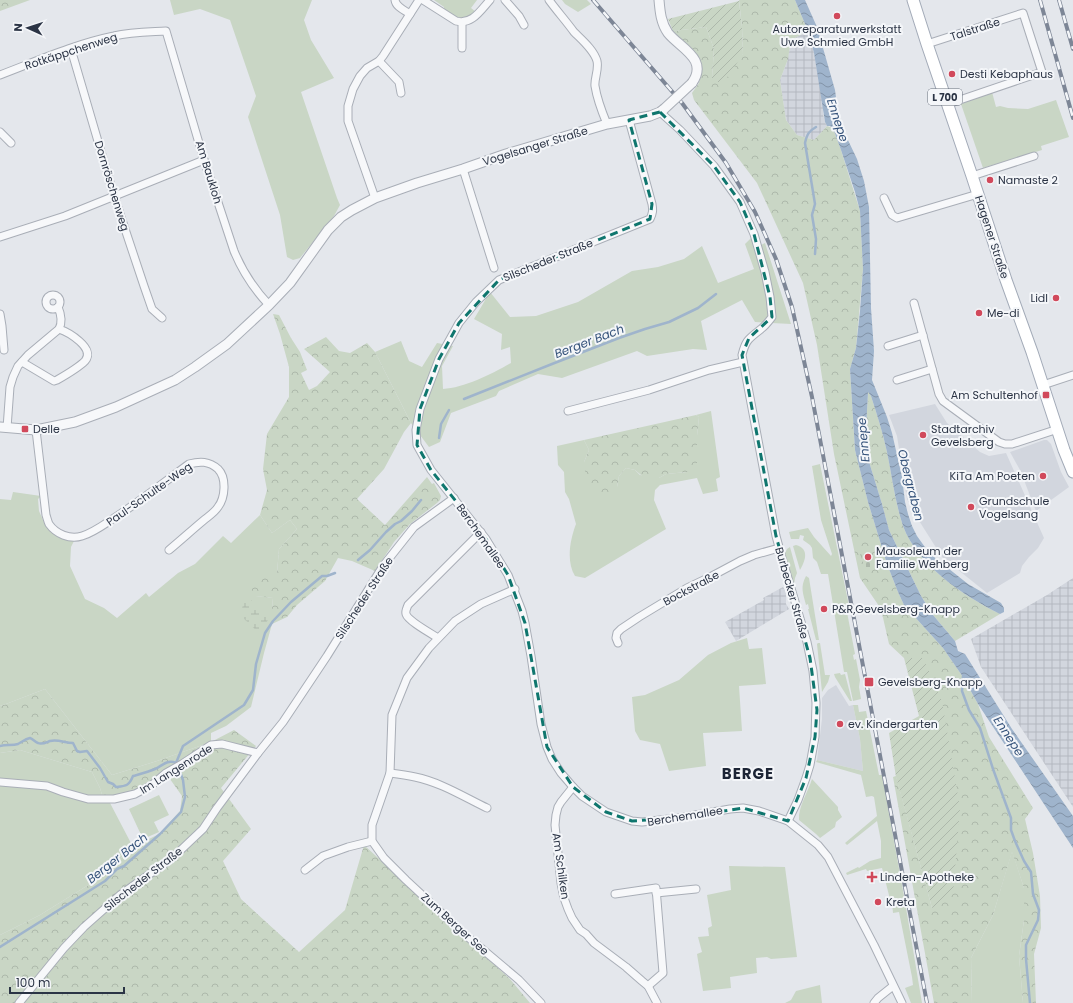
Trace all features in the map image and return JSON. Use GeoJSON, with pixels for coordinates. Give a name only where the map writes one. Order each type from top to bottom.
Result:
{"type":"FeatureCollection","features":[{"type":"Feature","properties":{"kind":"main road","name":"Hagener Straße"},"geometry":{"type":"LineString","coordinates":[[913,0],[1008,286],[1064,450],[1073,472]]}},
{"type":"Feature","properties":{"kind":"street"},"geometry":{"type":"LineString","coordinates":[[395,0],[397,6],[410,14]]}},
{"type":"Feature","properties":{"kind":"street"},"geometry":{"type":"LineString","coordinates":[[375,198],[351,130],[348,115],[350,98],[360,76],[368,68],[379,61],[419,0]]}},
{"type":"Feature","properties":{"kind":"street"},"geometry":{"type":"LineString","coordinates":[[423,0],[456,21],[462,23],[477,16],[490,0]]}},
{"type":"Feature","properties":{"kind":"street"},"geometry":{"type":"LineString","coordinates":[[505,0],[519,16],[524,25]]}},
{"type":"Feature","properties":{"kind":"street"},"geometry":{"type":"LineString","coordinates":[[549,0],[595,56],[598,72],[595,84],[600,106],[607,124]]}},
{"type":"Feature","properties":{"kind":"street","name":"Vogelsanger Straße"},"geometry":{"type":"LineString","coordinates":[[4,428],[36,430],[81,420],[116,407],[175,380],[190,371],[227,344],[269,305],[290,283],[328,230],[341,217],[375,198],[502,156],[607,124],[646,117],[662,110],[692,83],[697,75],[696,66],[692,56],[665,27],[660,13],[659,0]]}},
{"type":"Feature","properties":{"kind":"street","name":"Talstraße"},"geometry":{"type":"LineString","coordinates":[[927,44],[1023,13],[1042,72],[948,104]]}},
{"type":"Feature","properties":{"kind":"street"},"geometry":{"type":"LineString","coordinates":[[462,23],[462,48]]}},
{"type":"Feature","properties":{"kind":"street","name":"Rotkäppchenweg"},"geometry":{"type":"LineString","coordinates":[[0,74],[71,49],[114,36],[166,31]]}},
{"type":"Feature","properties":{"kind":"street","name":"Am Baukloh"},"geometry":{"type":"LineString","coordinates":[[166,31],[204,160],[239,264],[257,292],[269,305]]}},
{"type":"Feature","properties":{"kind":"street","name":"Dornröschenweg"},"geometry":{"type":"LineString","coordinates":[[71,49],[114,196],[152,309],[162,318]]}},
{"type":"Feature","properties":{"kind":"street"},"geometry":{"type":"LineString","coordinates":[[379,61],[399,82],[402,93]]}},
{"type":"Feature","properties":{"kind":"street","name":"Burbecker Straße"},"geometry":{"type":"LineString","coordinates":[[662,110],[714,166],[740,202],[754,234],[765,272],[770,297],[772,317],[762,328],[749,338],[742,355],[779,548],[803,628],[810,658],[817,710],[815,737],[806,778],[788,821]]}},
{"type":"Feature","properties":{"kind":"street","name":"Silscheder Straße"},"geometry":{"type":"LineString","coordinates":[[19,1003],[64,948],[84,927],[120,895],[171,859],[203,828],[258,753],[283,722],[327,656],[383,566],[414,527],[454,498],[431,470],[417,446],[416,430],[420,409],[439,359],[459,323],[476,302],[499,280],[650,219],[653,210],[652,204],[629,120]]}},
{"type":"Feature","properties":{"kind":"street"},"geometry":{"type":"LineString","coordinates":[[0,132],[11,143]]}},
{"type":"Feature","properties":{"kind":"street"},"geometry":{"type":"LineString","coordinates":[[972,176],[1034,156]]}},
{"type":"Feature","properties":{"kind":"street"},"geometry":{"type":"LineString","coordinates":[[0,237],[65,216],[204,160]]}},
{"type":"Feature","properties":{"kind":"street"},"geometry":{"type":"LineString","coordinates":[[464,169],[494,268]]}},
{"type":"Feature","properties":{"kind":"street"},"geometry":{"type":"LineString","coordinates":[[884,198],[892,215],[897,218],[978,194]]}},
{"type":"Feature","properties":{"kind":"street"},"geometry":{"type":"LineString","coordinates":[[914,304],[939,394],[943,401],[999,442],[1005,444],[1012,444],[1058,429]]}},
{"type":"Feature","properties":{"kind":"street"},"geometry":{"type":"LineString","coordinates":[[4,428],[10,387],[13,377],[18,366],[28,355],[59,329],[62,318],[58,307]]}},
{"type":"Feature","properties":{"kind":"street"},"geometry":{"type":"LineString","coordinates":[[0,314],[4,350]]}},
{"type":"Feature","properties":{"kind":"street"},"geometry":{"type":"LineString","coordinates":[[22,362],[54,381],[85,362],[87,351],[85,348],[76,337],[59,329]]}},
{"type":"Feature","properties":{"kind":"street"},"geometry":{"type":"LineString","coordinates":[[888,346],[923,335]]}},
{"type":"Feature","properties":{"kind":"street"},"geometry":{"type":"LineString","coordinates":[[568,411],[649,390],[709,370],[743,362]]}},
{"type":"Feature","properties":{"kind":"street"},"geometry":{"type":"LineString","coordinates":[[897,380],[932,369]]}},
{"type":"Feature","properties":{"kind":"street"},"geometry":{"type":"LineString","coordinates":[[1043,385],[1073,375]]}},
{"type":"Feature","properties":{"kind":"street","name":"Paul-Schulte-Weg"},"geometry":{"type":"LineString","coordinates":[[36,430],[46,515],[49,524],[53,529],[59,534],[65,536],[81,537],[100,527],[131,508],[189,464],[204,462],[213,465],[220,471],[223,480],[223,496],[218,507],[169,550]]}},
{"type":"Feature","properties":{"kind":"street","name":"Berchemallee"},"geometry":{"type":"LineString","coordinates":[[454,498],[481,532],[502,564],[515,590],[528,636],[541,724],[547,746],[552,759],[573,787],[582,796],[606,812],[632,821],[642,822],[678,818],[720,810],[743,808],[758,811],[788,821],[818,845],[828,857],[874,945],[902,1003]]}},
{"type":"Feature","properties":{"kind":"street"},"geometry":{"type":"LineString","coordinates":[[438,638],[411,620],[406,614],[408,605],[481,532]]}},
{"type":"Feature","properties":{"kind":"street","name":"Bockstraße"},"geometry":{"type":"LineString","coordinates":[[618,643],[616,638],[617,633],[621,629],[687,588],[740,561],[754,555],[779,548]]}},
{"type":"Feature","properties":{"kind":"street"},"geometry":{"type":"LineString","coordinates":[[305,870],[323,856],[348,847],[372,841],[372,825],[390,773],[392,715],[407,678],[429,648],[455,621],[481,604],[515,590]]}},
{"type":"Feature","properties":{"kind":"street","name":"Im Langenrode"},"geometry":{"type":"LineString","coordinates":[[0,782],[47,786],[88,799],[114,799],[135,794],[152,785],[166,773],[211,745],[222,744],[258,753]]}},
{"type":"Feature","properties":{"kind":"street"},"geometry":{"type":"LineString","coordinates":[[390,773],[415,777],[428,781],[487,808]]}},
{"type":"Feature","properties":{"kind":"street","name":"Am Schilken"},"geometry":{"type":"LineString","coordinates":[[573,787],[558,807],[555,825],[561,883],[568,909],[580,930],[648,986],[657,1003]]}},
{"type":"Feature","properties":{"kind":"street","name":"Zum Berger See"},"geometry":{"type":"LineString","coordinates":[[372,841],[384,858],[406,880],[462,932],[518,980],[541,1003]]}},
{"type":"Feature","properties":{"kind":"street"},"geometry":{"type":"LineString","coordinates":[[614,894],[656,888],[664,974],[648,986]]}},
{"type":"Feature","properties":{"kind":"street"},"geometry":{"type":"LineString","coordinates":[[656,893],[696,889]]}},
{"type":"Feature","properties":{"kind":"street"},"geometry":{"type":"LineString","coordinates":[[874,1003],[893,986]]}},
{"type":"Feature","properties":{"kind":"highlighted area"},"geometry":{"type":"Polygon","coordinates":[[[660,112],[714,166],[740,202],[754,234],[770,297],[772,317],[749,338],[742,355],[776,536],[810,658],[817,710],[815,737],[806,778],[788,821],[743,808],[678,818],[632,821],[606,812],[573,787],[547,747],[525,623],[508,575],[486,539],[431,470],[417,445],[420,409],[439,359],[459,323],[499,280],[650,219],[652,204],[629,120],[660,112]]]}},
{"type":"Feature","properties":{"kind":"shaded area"},"geometry":{"type":"Polygon","coordinates":[[[808,31],[814,53],[823,104],[823,114],[827,126],[814,140],[797,135],[786,120],[780,80],[788,59],[791,40],[808,31]]]}},
{"type":"Feature","properties":{"kind":"shaded area","name":"Grundschule Vogelsang"},"geometry":{"type":"Polygon","coordinates":[[[935,404],[947,423],[980,452],[989,456],[1006,453],[1044,538],[1038,548],[1022,566],[1020,573],[987,593],[942,557],[907,499],[897,436],[889,415],[935,404]]]}},
{"type":"Feature","properties":{"kind":"shaded area","name":"KiTa Am Poeten"},"geometry":{"type":"Polygon","coordinates":[[[1047,440],[1051,444],[1061,472],[1069,487],[1036,511],[1020,470],[1010,452],[1047,440]]]}},
{"type":"Feature","properties":{"kind":"shaded area"},"geometry":{"type":"Polygon","coordinates":[[[1073,578],[1073,807],[981,667],[971,639],[1047,595],[1073,578]]]}},
{"type":"Feature","properties":{"kind":"shaded area"},"geometry":{"type":"Polygon","coordinates":[[[783,587],[786,592],[786,604],[789,609],[736,641],[725,622],[764,600],[763,598],[783,587]]]}},
{"type":"Feature","properties":{"kind":"shaded area","name":"ev. Kindergarten"},"geometry":{"type":"Polygon","coordinates":[[[836,685],[849,706],[853,705],[860,739],[863,771],[817,760],[822,719],[822,698],[828,690],[836,685]]]}},
{"type":"Feature","properties":{"kind":"green space"},"geometry":{"type":"Polygon","coordinates":[[[0,0],[30,0],[0,11],[0,0]]]}},
{"type":"Feature","properties":{"kind":"green space"},"geometry":{"type":"Polygon","coordinates":[[[170,0],[312,0],[304,20],[311,40],[334,78],[301,92],[340,205],[334,216],[300,258],[293,260],[287,257],[280,215],[248,117],[256,96],[230,20],[200,9],[174,15],[170,0]]]}},
{"type":"Feature","properties":{"kind":"green space"},"geometry":{"type":"Polygon","coordinates":[[[434,0],[477,0],[471,8],[476,12],[466,19],[459,18],[444,9],[444,7],[434,0]]]}},
{"type":"Feature","properties":{"kind":"green space"},"geometry":{"type":"Polygon","coordinates":[[[562,0],[587,0],[591,4],[578,12],[565,4],[562,0]]]}},
{"type":"Feature","properties":{"kind":"green space"},"geometry":{"type":"Polygon","coordinates":[[[739,0],[795,0],[808,31],[791,40],[788,59],[780,80],[786,120],[797,135],[814,140],[827,126],[833,128],[860,211],[863,269],[856,348],[850,369],[855,450],[868,502],[887,564],[904,605],[943,648],[963,677],[978,704],[989,737],[1033,808],[1025,819],[1033,853],[1040,896],[1041,928],[1034,954],[1036,1003],[1023,1003],[1019,956],[1024,920],[1024,888],[1012,852],[993,915],[971,958],[972,1003],[934,1003],[893,777],[896,776],[932,908],[923,658],[904,658],[889,644],[881,609],[860,578],[834,454],[817,345],[803,283],[757,183],[694,100],[692,93],[699,83],[701,72],[698,56],[673,31],[706,27],[714,49],[712,78],[743,54],[739,0]]]}},
{"type":"Feature","properties":{"kind":"green space"},"geometry":{"type":"Polygon","coordinates":[[[739,1],[743,54],[722,85],[712,78],[714,49],[706,27],[673,31],[668,19],[739,1]]]}},
{"type":"Feature","properties":{"kind":"green space"},"geometry":{"type":"Polygon","coordinates":[[[992,92],[996,107],[1000,106],[1028,109],[1056,100],[1069,137],[1041,146],[1042,150],[983,168],[961,104],[992,92]]]}},
{"type":"Feature","properties":{"kind":"green space"},"geometry":{"type":"Polygon","coordinates":[[[751,238],[755,248],[765,243],[791,324],[755,322],[742,300],[701,321],[707,350],[693,349],[647,356],[637,351],[562,378],[538,374],[499,391],[496,396],[451,413],[440,442],[429,447],[411,423],[375,352],[401,341],[409,361],[422,367],[437,343],[453,346],[442,366],[443,389],[460,386],[487,376],[511,363],[510,347],[501,350],[502,334],[474,319],[490,292],[510,317],[536,316],[578,302],[632,271],[658,267],[684,259],[702,246],[718,283],[754,269],[745,244],[751,238]]]}},
{"type":"Feature","properties":{"kind":"green space"},"geometry":{"type":"Polygon","coordinates":[[[273,314],[279,315],[300,352],[307,370],[301,373],[309,390],[317,386],[330,372],[304,349],[326,337],[339,351],[350,353],[367,343],[375,352],[411,423],[404,432],[384,469],[357,499],[385,525],[427,477],[432,484],[434,483],[441,496],[437,503],[410,524],[394,542],[375,571],[352,561],[338,558],[325,581],[297,605],[287,617],[272,624],[273,598],[255,596],[251,589],[265,574],[277,573],[279,549],[297,529],[290,520],[272,533],[260,515],[267,490],[263,469],[267,434],[289,397],[289,367],[273,314]]]}},
{"type":"Feature","properties":{"kind":"green space"},"geometry":{"type":"Polygon","coordinates":[[[868,392],[871,396],[884,438],[900,517],[910,541],[931,567],[957,589],[1000,614],[955,641],[933,615],[921,596],[889,530],[870,465],[866,430],[868,392]]]}},
{"type":"Feature","properties":{"kind":"green space"},"geometry":{"type":"Polygon","coordinates":[[[711,411],[720,477],[716,479],[718,491],[703,494],[697,478],[660,485],[655,490],[654,500],[666,529],[585,578],[575,576],[572,570],[570,550],[576,524],[569,499],[565,492],[564,472],[558,465],[557,446],[584,440],[589,450],[584,462],[617,487],[619,476],[626,468],[635,470],[640,475],[659,478],[666,474],[687,472],[696,445],[699,417],[696,415],[711,411]]]}},
{"type":"Feature","properties":{"kind":"green space"},"geometry":{"type":"Polygon","coordinates":[[[696,415],[699,417],[697,464],[687,472],[666,474],[659,478],[647,480],[635,470],[626,468],[619,476],[617,487],[610,495],[599,495],[591,491],[586,480],[584,462],[589,450],[584,440],[696,415]]]}},
{"type":"Feature","properties":{"kind":"green space"},"geometry":{"type":"Polygon","coordinates":[[[820,464],[849,606],[846,607],[855,654],[853,655],[854,660],[856,659],[860,680],[859,687],[861,699],[853,701],[847,672],[844,672],[828,574],[821,574],[817,562],[813,558],[812,548],[803,540],[804,536],[800,535],[799,539],[791,539],[789,532],[808,528],[831,556],[832,554],[821,520],[812,466],[820,464]]]}},
{"type":"Feature","properties":{"kind":"green space"},"geometry":{"type":"Polygon","coordinates":[[[13,492],[41,496],[38,499],[39,511],[43,520],[75,539],[71,547],[70,566],[85,599],[104,608],[117,618],[146,593],[149,597],[178,573],[195,564],[223,536],[231,543],[260,515],[272,533],[290,520],[297,529],[279,549],[277,573],[256,596],[273,598],[272,624],[251,707],[226,726],[211,733],[211,742],[112,775],[45,689],[0,706],[0,499],[11,500],[13,492]]]}},
{"type":"Feature","properties":{"kind":"green space"},"geometry":{"type":"Polygon","coordinates":[[[796,545],[805,552],[805,559],[800,570],[793,546],[796,545]]]}},
{"type":"Feature","properties":{"kind":"green space"},"geometry":{"type":"Polygon","coordinates":[[[790,547],[797,573],[794,585],[784,555],[790,547]]]}},
{"type":"Feature","properties":{"kind":"green space"},"geometry":{"type":"Polygon","coordinates":[[[869,551],[875,566],[866,569],[860,554],[869,551]]]}},
{"type":"Feature","properties":{"kind":"green space"},"geometry":{"type":"Polygon","coordinates":[[[806,576],[809,578],[819,640],[816,640],[808,604],[806,605],[803,593],[803,583],[806,576]]]}},
{"type":"Feature","properties":{"kind":"green space"},"geometry":{"type":"Polygon","coordinates":[[[246,595],[269,618],[260,634],[240,615],[246,595]]]}},
{"type":"Feature","properties":{"kind":"green space"},"geometry":{"type":"Polygon","coordinates":[[[747,638],[749,649],[762,648],[766,684],[739,686],[742,731],[703,733],[706,766],[669,771],[660,744],[640,740],[635,731],[632,697],[645,695],[679,680],[708,655],[731,643],[747,638]]]}},
{"type":"Feature","properties":{"kind":"green space"},"geometry":{"type":"Polygon","coordinates":[[[820,643],[825,675],[830,675],[822,692],[817,644],[820,643]]]}},
{"type":"Feature","properties":{"kind":"green space"},"geometry":{"type":"Polygon","coordinates":[[[904,658],[923,658],[942,701],[960,808],[953,894],[932,908],[896,777],[889,733],[919,716],[904,658]]]}},
{"type":"Feature","properties":{"kind":"green space"},"geometry":{"type":"Polygon","coordinates":[[[840,673],[841,675],[845,674],[852,701],[850,701],[835,677],[834,674],[840,673]]]}},
{"type":"Feature","properties":{"kind":"green space"},"geometry":{"type":"Polygon","coordinates":[[[45,689],[112,775],[211,742],[234,730],[256,746],[221,788],[251,829],[223,861],[241,899],[299,952],[345,910],[364,845],[510,979],[530,1003],[0,1003],[0,935],[40,915],[98,879],[133,847],[159,834],[180,811],[182,796],[165,772],[136,792],[103,798],[92,772],[20,750],[0,753],[0,706],[45,689]]]}},
{"type":"Feature","properties":{"kind":"green space"},"geometry":{"type":"Polygon","coordinates":[[[853,705],[858,705],[859,712],[866,711],[879,775],[882,775],[922,1003],[911,1003],[905,988],[913,985],[912,977],[899,912],[893,913],[892,903],[882,868],[867,871],[866,869],[847,875],[846,873],[858,867],[859,868],[870,861],[881,858],[881,841],[877,821],[847,845],[845,843],[877,816],[874,797],[866,797],[861,775],[816,762],[817,760],[863,771],[860,739],[853,705]]]}},
{"type":"Feature","properties":{"kind":"green space"},"geometry":{"type":"Polygon","coordinates":[[[20,750],[92,772],[103,798],[0,780],[0,753],[20,750]]]}},
{"type":"Feature","properties":{"kind":"green space"},"geometry":{"type":"Polygon","coordinates":[[[812,779],[838,807],[842,817],[836,822],[835,827],[820,838],[799,820],[802,805],[812,779]]]}},
{"type":"Feature","properties":{"kind":"green space"},"geometry":{"type":"Polygon","coordinates":[[[0,783],[47,787],[62,793],[114,800],[110,803],[133,847],[98,879],[40,915],[0,935],[0,783]]]}},
{"type":"Feature","properties":{"kind":"green space"},"geometry":{"type":"Polygon","coordinates":[[[159,795],[169,815],[154,822],[159,832],[143,839],[129,809],[159,795]]]}},
{"type":"Feature","properties":{"kind":"green space"},"geometry":{"type":"Polygon","coordinates":[[[1012,851],[1024,888],[1024,920],[1019,956],[1023,1003],[972,1003],[971,958],[993,915],[1012,851]]]}},
{"type":"Feature","properties":{"kind":"green space"},"geometry":{"type":"Polygon","coordinates":[[[729,866],[785,867],[797,957],[771,959],[767,957],[756,958],[757,973],[730,977],[731,988],[703,991],[697,954],[702,952],[698,937],[709,936],[708,928],[712,926],[707,895],[731,890],[729,866]]]}},
{"type":"Feature","properties":{"kind":"green space"},"geometry":{"type":"Polygon","coordinates":[[[820,985],[822,1003],[785,1003],[791,1000],[796,991],[820,985]]]}},
{"type":"Feature","properties":{"kind":"water","name":"Ennepe"},"geometry":{"type":"Polygon","coordinates":[[[795,0],[805,0],[817,27],[835,90],[838,112],[846,136],[857,159],[864,181],[869,207],[871,308],[874,351],[872,380],[892,433],[902,477],[905,502],[912,526],[917,536],[934,557],[968,584],[1001,603],[1004,608],[1004,612],[1000,614],[957,589],[931,567],[910,541],[900,517],[884,438],[871,396],[868,392],[866,430],[870,465],[889,530],[921,596],[933,615],[955,641],[958,651],[965,654],[1012,729],[1073,816],[1073,848],[943,648],[904,605],[887,564],[868,502],[855,450],[850,369],[856,348],[863,269],[860,211],[833,128],[827,126],[825,122],[814,53],[808,31],[795,0]]]}},
{"type":"Feature","properties":{"kind":"waterway","name":"Berger Bach"},"geometry":{"type":"LineString","coordinates":[[815,254],[816,239],[812,215],[815,204],[805,143],[809,133],[816,127]]}},
{"type":"Feature","properties":{"kind":"waterway","name":"Berger Bach"},"geometry":{"type":"LineString","coordinates":[[464,399],[619,338],[669,322],[698,308],[716,294]]}},
{"type":"Feature","properties":{"kind":"waterway","name":"Berger Bach"},"geometry":{"type":"LineString","coordinates":[[439,438],[441,424],[449,410]]}},
{"type":"Feature","properties":{"kind":"waterway","name":"Berger Bach"},"geometry":{"type":"LineString","coordinates":[[358,560],[370,550],[386,532],[412,511],[421,500]]}},
{"type":"Feature","properties":{"kind":"waterway","name":"Berger Bach"},"geometry":{"type":"LineString","coordinates":[[0,746],[18,744],[30,738],[40,744],[50,741],[73,743],[77,751],[87,751],[100,768],[108,782],[116,787],[127,785],[133,776],[152,770],[167,762],[176,763],[183,746],[244,705],[253,690],[256,664],[265,633],[273,621],[291,602],[322,576],[335,573]]}},
{"type":"Feature","properties":{"kind":"waterway"},"geometry":{"type":"LineString","coordinates":[[963,676],[962,691],[969,710],[980,728],[1011,818],[1011,830],[1015,841],[1031,872],[1033,894],[1039,910],[1038,920],[1026,945],[1030,1003]]}},
{"type":"Feature","properties":{"kind":"waterway","name":"Berger Bach"},"geometry":{"type":"LineString","coordinates":[[0,947],[105,881],[117,869],[124,866],[160,834],[181,812],[185,797],[183,780],[179,769]]}},
{"type":"Feature","properties":{"kind":"railway"},"geometry":{"type":"LineString","coordinates":[[593,0],[682,103],[726,163],[755,212],[776,259],[792,307],[812,397],[927,1003]]}},
{"type":"Feature","properties":{"kind":"railway"},"geometry":{"type":"LineString","coordinates":[[1040,0],[1073,118]]}},
{"type":"Feature","properties":{"kind":"railway"},"geometry":{"type":"LineString","coordinates":[[1059,0],[1073,49]]}},
{"type":"Feature","properties":{"kind":"place","name":"Autoreparaturwerkstatt Uwe Schmied GmbH"},"geometry":{"type":"Point","coordinates":[837,16]}},
{"type":"Feature","properties":{"kind":"place","name":"Desti Kebaphaus"},"geometry":{"type":"Point","coordinates":[952,74]}},
{"type":"Feature","properties":{"kind":"place","name":"Namaste 2"},"geometry":{"type":"Point","coordinates":[990,180]}},
{"type":"Feature","properties":{"kind":"place","name":"Lidl"},"geometry":{"type":"Point","coordinates":[1056,298]}},
{"type":"Feature","properties":{"kind":"place","name":"Me-di"},"geometry":{"type":"Point","coordinates":[979,313]}},
{"type":"Feature","properties":{"kind":"place","name":"Am Schultenhof"},"geometry":{"type":"Point","coordinates":[1046,395]}},
{"type":"Feature","properties":{"kind":"place","name":"Delle"},"geometry":{"type":"Point","coordinates":[25,429]}},
{"type":"Feature","properties":{"kind":"place","name":"Stadtarchiv Gevelsberg"},"geometry":{"type":"Point","coordinates":[923,435]}},
{"type":"Feature","properties":{"kind":"place","name":"KiTa Am Poeten"},"geometry":{"type":"Point","coordinates":[1043,476]}},
{"type":"Feature","properties":{"kind":"place","name":"Grundschule Vogelsang"},"geometry":{"type":"Point","coordinates":[971,507]}},
{"type":"Feature","properties":{"kind":"place","name":"Mausoleum der Familie Wehberg"},"geometry":{"type":"Point","coordinates":[868,557]}},
{"type":"Feature","properties":{"kind":"place","name":"P&R,Gevelsberg-Knapp"},"geometry":{"type":"Point","coordinates":[824,609]}},
{"type":"Feature","properties":{"kind":"place","name":"Gevelsberg-Knapp"},"geometry":{"type":"Point","coordinates":[869,682]}},
{"type":"Feature","properties":{"kind":"place","name":"ev. Kindergarten"},"geometry":{"type":"Point","coordinates":[840,724]}},
{"type":"Feature","properties":{"kind":"place","name":"Linden-Apotheke"},"geometry":{"type":"Point","coordinates":[872,877]}},
{"type":"Feature","properties":{"kind":"place","name":"Kreta"},"geometry":{"type":"Point","coordinates":[878,902]}},
{"type":"Feature","properties":{"kind":"district","name":"BERGE"},"geometry":{"type":"Point","coordinates":[748,773]}},
{"type":"Feature","properties":{"kind":"water label","name":"Obergraben"},"geometry":{"type":"Point","coordinates":[911,485]}}]}
